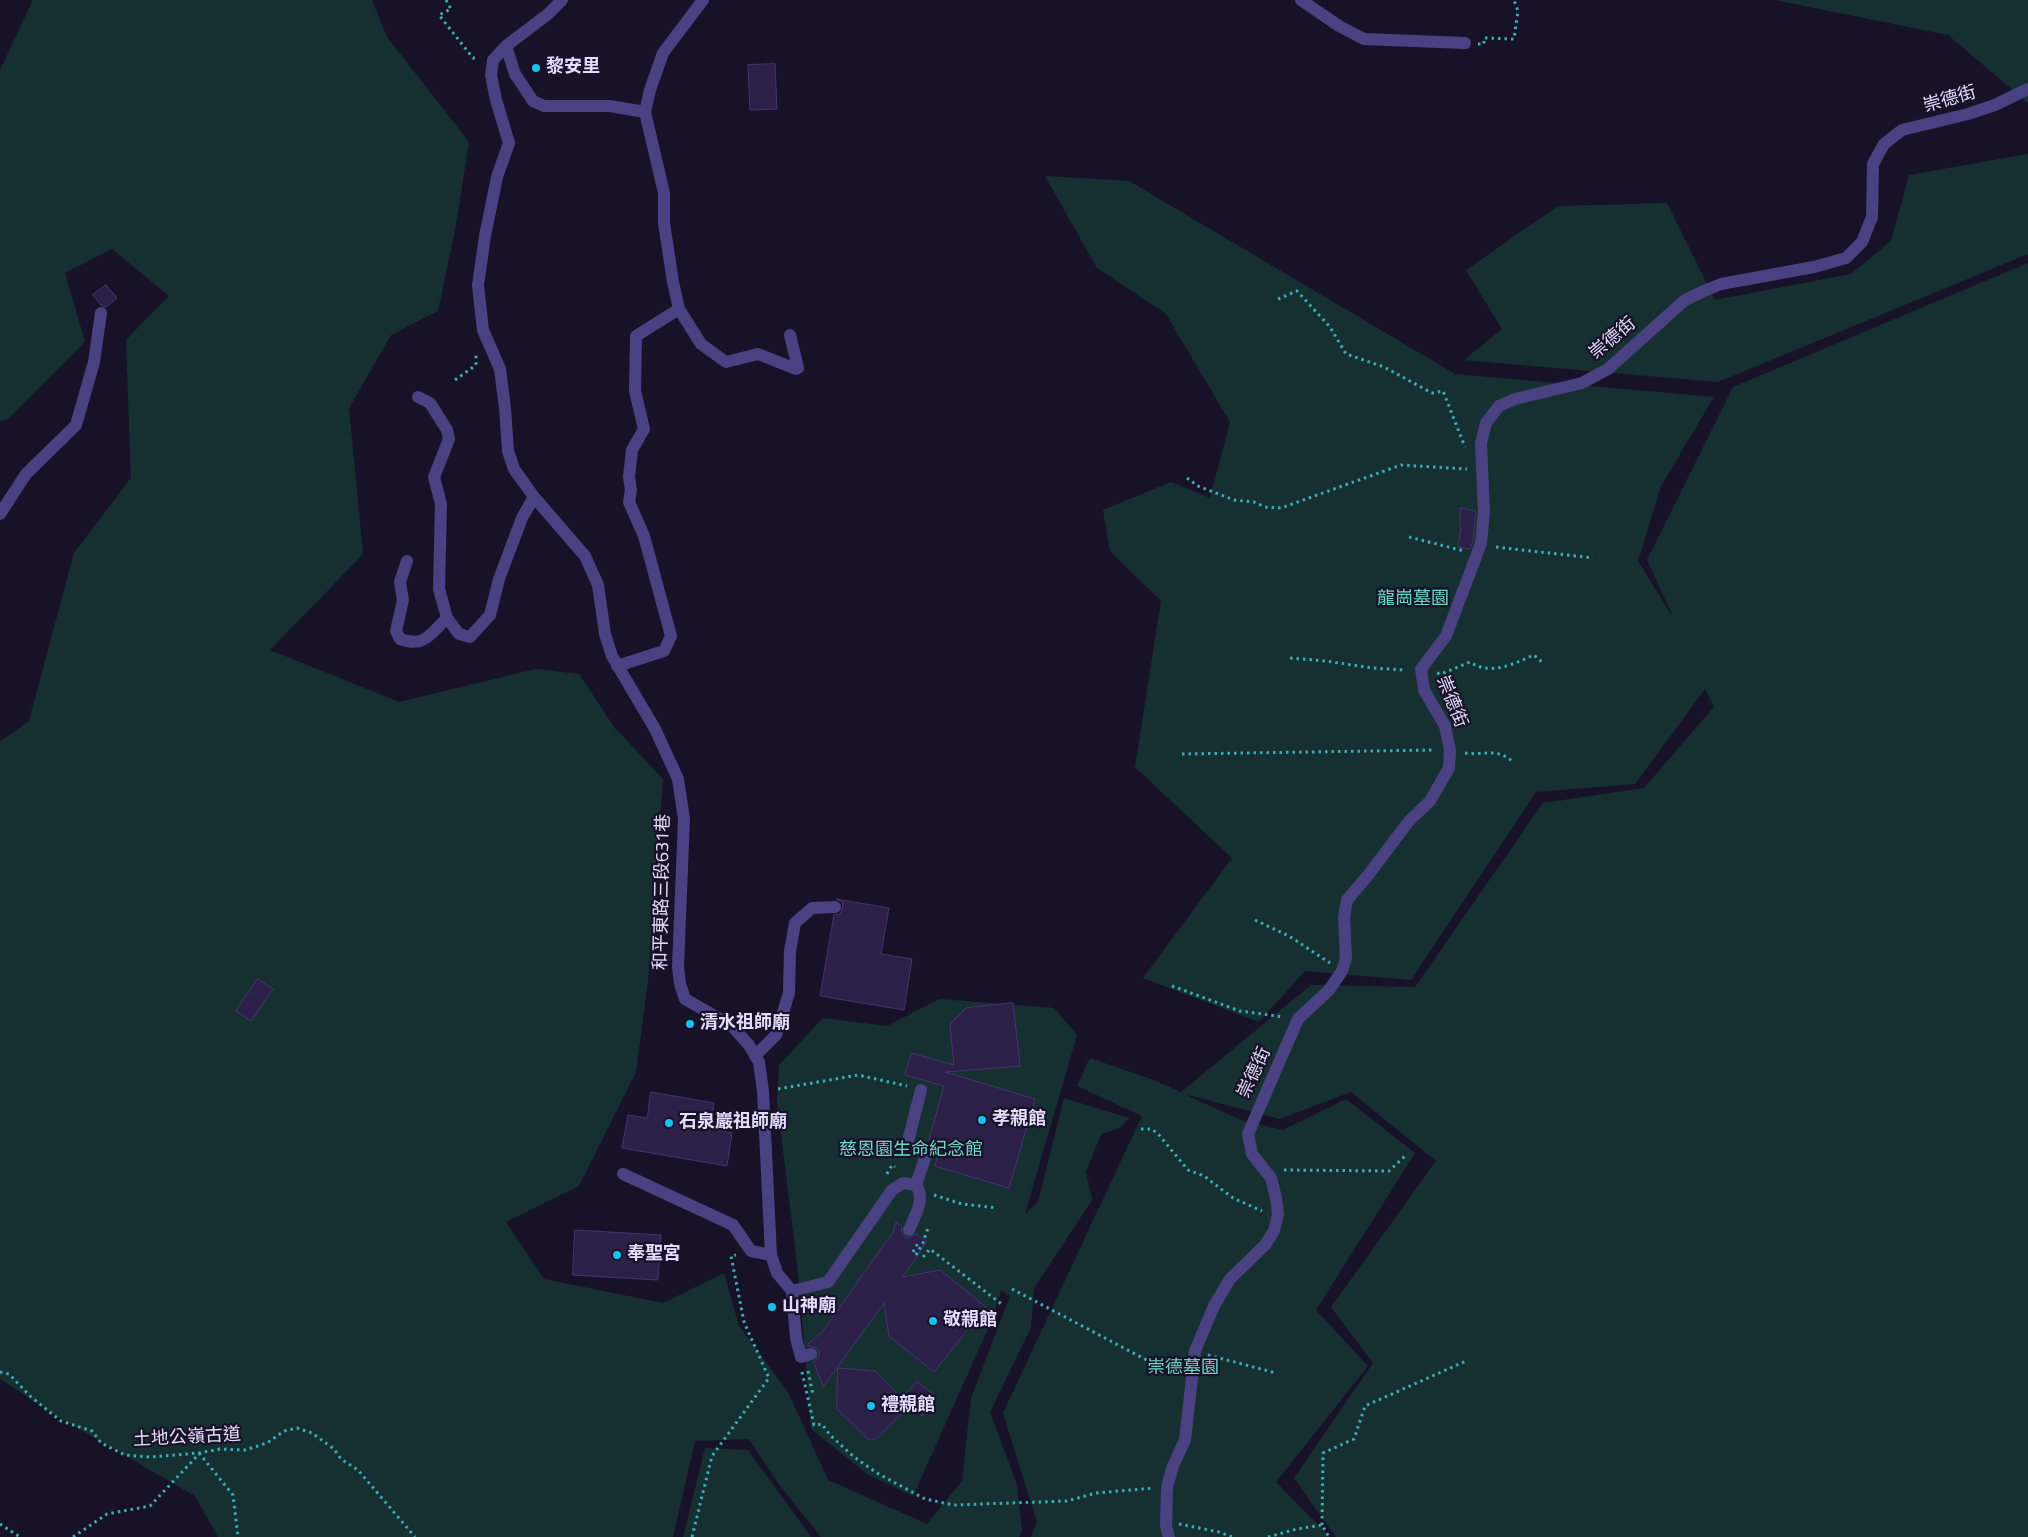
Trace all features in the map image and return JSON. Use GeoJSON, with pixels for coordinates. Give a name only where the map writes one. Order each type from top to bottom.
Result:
{"type":"FeatureCollection","features":[{"type":"Feature","properties":{"kind":"street"},"geometry":{"type":"LineString","coordinates":[[493,60],[506,46],[548,14],[562,0]]}},
{"type":"Feature","properties":{"kind":"street"},"geometry":{"type":"LineString","coordinates":[[703,0],[663,53],[650,90],[645,112],[664,193],[664,223],[673,282],[680,309],[701,344],[726,362],[758,354],[796,370],[798,368],[790,335]]}},
{"type":"Feature","properties":{"kind":"street"},"geometry":{"type":"LineString","coordinates":[[1301,0],[1339,26],[1364,39],[1465,43]]}},
{"type":"Feature","properties":{"kind":"street"},"geometry":{"type":"LineString","coordinates":[[506,46],[515,74],[533,101],[544,106],[610,106],[645,112]]}},
{"type":"Feature","properties":{"kind":"street","name":"和平東路三段631巷"},"geometry":{"type":"LineString","coordinates":[[493,60],[491,75],[496,100],[510,143],[497,178],[485,236],[478,285],[483,330],[500,369],[508,451],[514,469],[534,497],[585,556],[598,585],[605,634],[612,656],[655,729],[678,779],[684,819],[678,967],[680,984],[684,999],[732,1026],[749,1045],[758,1062],[762,1092],[771,1255],[777,1273],[792,1291]]}},
{"type":"Feature","properties":{"kind":"street","name":"崇德街"},"geometry":{"type":"LineString","coordinates":[[1168,1531],[1167,1487],[1173,1466],[1184,1440],[1195,1352],[1214,1306],[1230,1279],[1265,1245],[1274,1231],[1278,1214],[1271,1178],[1252,1154],[1248,1134],[1298,1019],[1329,990],[1342,971],[1346,958],[1344,917],[1347,900],[1409,821],[1430,801],[1449,768],[1450,750],[1445,726],[1424,690],[1422,669],[1446,636],[1453,622],[1479,549],[1484,512],[1481,443],[1486,423],[1499,406],[1514,398],[1582,384],[1608,369],[1685,300],[1704,290],[1722,284],[1814,267],[1846,258],[1862,242],[1872,217],[1873,164],[1884,144],[1902,130],[1968,114],[1995,105],[2028,89]]}},
{"type":"Feature","properties":{"kind":"street"},"geometry":{"type":"LineString","coordinates":[[617,666],[664,651],[670,636],[644,536],[629,502],[631,490],[629,477],[632,450],[644,429],[635,391],[636,336],[680,309]]}},
{"type":"Feature","properties":{"kind":"street"},"geometry":{"type":"LineString","coordinates":[[0,514],[26,474],[76,425],[94,362],[101,313]]}},
{"type":"Feature","properties":{"kind":"street"},"geometry":{"type":"LineString","coordinates":[[418,397],[430,403],[447,430],[449,439],[434,477],[441,504],[439,589],[447,618],[459,634],[470,637],[490,616],[499,579],[515,535],[534,497]]}},
{"type":"Feature","properties":{"kind":"street"},"geometry":{"type":"LineString","coordinates":[[408,561],[400,582],[403,600],[396,631],[400,639],[413,643],[424,640],[447,618]]}},
{"type":"Feature","properties":{"kind":"street"},"geometry":{"type":"LineString","coordinates":[[755,1056],[776,1035],[789,993],[790,951],[795,923],[812,908],[835,907]]}},
{"type":"Feature","properties":{"kind":"street"},"geometry":{"type":"LineString","coordinates":[[916,1185],[926,1152],[907,1145],[921,1090]]}},
{"type":"Feature","properties":{"kind":"street"},"geometry":{"type":"LineString","coordinates":[[623,1174],[733,1225],[751,1252],[771,1255]]}},
{"type":"Feature","properties":{"kind":"street"},"geometry":{"type":"LineString","coordinates":[[810,1354],[801,1358],[796,1338],[792,1291],[828,1282],[892,1190],[903,1183],[916,1185],[920,1191],[921,1198],[909,1230]]}},
{"type":"Feature","properties":{"kind":"path"},"geometry":{"type":"LineString","coordinates":[[446,0],[451,10],[439,15],[467,51],[473,58],[493,60]]}},
{"type":"Feature","properties":{"kind":"path"},"geometry":{"type":"LineString","coordinates":[[1465,43],[1484,44],[1484,38],[1514,39],[1518,11],[1514,0]]}},
{"type":"Feature","properties":{"kind":"path"},"geometry":{"type":"LineString","coordinates":[[1278,299],[1297,291],[1330,327],[1346,354],[1384,367],[1432,393],[1443,391],[1468,452]]}},
{"type":"Feature","properties":{"kind":"path"},"geometry":{"type":"LineString","coordinates":[[454,380],[476,365],[476,336],[483,330]]}},
{"type":"Feature","properties":{"kind":"path"},"geometry":{"type":"LineString","coordinates":[[1187,478],[1198,486],[1234,500],[1254,502],[1266,507],[1281,508],[1401,466],[1467,469],[1468,464]]}},
{"type":"Feature","properties":{"kind":"path"},"geometry":{"type":"LineString","coordinates":[[1409,537],[1479,549],[1593,558]]}},
{"type":"Feature","properties":{"kind":"path"},"geometry":{"type":"LineString","coordinates":[[1422,669],[1442,674],[1470,662],[1478,668],[1503,668],[1534,655],[1544,664]]}},
{"type":"Feature","properties":{"kind":"path"},"geometry":{"type":"LineString","coordinates":[[1290,658],[1402,670]]}},
{"type":"Feature","properties":{"kind":"path"},"geometry":{"type":"LineString","coordinates":[[1182,754],[1450,750]]}},
{"type":"Feature","properties":{"kind":"path"},"geometry":{"type":"LineString","coordinates":[[1470,753],[1494,752],[1506,756],[1513,762]]}},
{"type":"Feature","properties":{"kind":"path"},"geometry":{"type":"LineString","coordinates":[[1255,920],[1289,936],[1342,971]]}},
{"type":"Feature","properties":{"kind":"path"},"geometry":{"type":"LineString","coordinates":[[1172,986],[1240,1011],[1298,1019]]}},
{"type":"Feature","properties":{"kind":"path"},"geometry":{"type":"LineString","coordinates":[[762,1092],[858,1075],[921,1090]]}},
{"type":"Feature","properties":{"kind":"path"},"geometry":{"type":"LineString","coordinates":[[1141,1129],[1152,1129],[1188,1170],[1204,1176],[1233,1198],[1266,1213],[1278,1214]]}},
{"type":"Feature","properties":{"kind":"path"},"geometry":{"type":"LineString","coordinates":[[1271,1178],[1284,1170],[1389,1171],[1405,1156]]}},
{"type":"Feature","properties":{"kind":"path"},"geometry":{"type":"LineString","coordinates":[[929,1193],[962,1204],[997,1208]]}},
{"type":"Feature","properties":{"kind":"path"},"geometry":{"type":"LineString","coordinates":[[916,1255],[923,1243]]}},
{"type":"Feature","properties":{"kind":"path"},"geometry":{"type":"LineString","coordinates":[[923,1256],[930,1249],[1004,1306]]}},
{"type":"Feature","properties":{"kind":"path"},"geometry":{"type":"LineString","coordinates":[[692,1537],[712,1456],[769,1378],[744,1322],[731,1256],[751,1252]]}},
{"type":"Feature","properties":{"kind":"path"},"geometry":{"type":"LineString","coordinates":[[1012,1289],[1190,1383]]}},
{"type":"Feature","properties":{"kind":"path"},"geometry":{"type":"LineString","coordinates":[[1195,1352],[1276,1373]]}},
{"type":"Feature","properties":{"kind":"path"},"geometry":{"type":"LineString","coordinates":[[1329,1537],[1322,1525],[1323,1453],[1354,1439],[1364,1406],[1466,1361]]}},
{"type":"Feature","properties":{"kind":"path"},"geometry":{"type":"LineString","coordinates":[[808,1371],[814,1395]]}},
{"type":"Feature","properties":{"kind":"path","name":"土地公嶺古道"},"geometry":{"type":"LineString","coordinates":[[0,1372],[9,1374],[31,1397],[61,1421],[92,1430],[101,1443],[125,1455],[150,1457],[199,1453],[220,1449],[245,1450],[267,1443],[284,1431],[297,1428],[312,1433],[358,1470],[415,1537]]}},
{"type":"Feature","properties":{"kind":"path"},"geometry":{"type":"LineString","coordinates":[[802,1372],[814,1425],[822,1424],[830,1435],[877,1473],[925,1499],[954,1505],[1067,1501],[1096,1493],[1150,1488]]}},
{"type":"Feature","properties":{"kind":"path"},"geometry":{"type":"LineString","coordinates":[[73,1537],[107,1514],[150,1506],[199,1453],[233,1495],[238,1537]]}},
{"type":"Feature","properties":{"kind":"path"},"geometry":{"type":"LineString","coordinates":[[0,1524],[20,1537]]}},
{"type":"Feature","properties":{"kind":"path"},"geometry":{"type":"LineString","coordinates":[[1168,1531],[1181,1524],[1219,1532],[1232,1537]]}},
{"type":"Feature","properties":{"kind":"path"},"geometry":{"type":"LineString","coordinates":[[1268,1537],[1297,1529],[1322,1525]]}},
{"type":"Feature","properties":{"kind":"green space","name":"慈恩園生命紀念館"},"geometry":{"type":"Polygon","coordinates":[[[33,0],[372,0],[387,37],[469,142],[455,230],[438,311],[391,335],[349,408],[363,554],[270,650],[399,702],[536,669],[579,674],[614,727],[663,779],[648,981],[636,1072],[579,1186],[506,1222],[544,1279],[663,1303],[724,1273],[739,1326],[788,1392],[828,1480],[927,1524],[962,1481],[971,1398],[1010,1296],[1001,1290],[992,1320],[913,1496],[867,1474],[811,1429],[798,1271],[777,1102],[779,1065],[823,1018],[887,1026],[940,999],[1054,1008],[1077,1035],[1025,1214],[1038,1202],[1064,1098],[1129,1118],[1120,1128],[1101,1134],[1086,1172],[1092,1200],[1034,1288],[1031,1328],[990,1412],[1017,1485],[1022,1531],[1019,1537],[821,1537],[778,1483],[749,1439],[695,1441],[673,1537],[218,1537],[195,1496],[50,1412],[0,1379],[0,742],[29,721],[74,553],[131,478],[126,340],[169,296],[112,249],[65,273],[85,342],[9,418],[0,422],[0,70],[33,0]]]}},
{"type":"Feature","properties":{"kind":"green space"},"geometry":{"type":"Polygon","coordinates":[[[1775,0],[2028,0],[2028,103],[1948,35],[1775,0]]]}},
{"type":"Feature","properties":{"kind":"green space"},"geometry":{"type":"Polygon","coordinates":[[[2028,154],[2028,254],[1718,382],[1464,360],[1502,329],[1466,270],[1558,206],[1667,203],[1715,300],[1851,274],[1891,241],[1909,175],[2028,154]]]}},
{"type":"Feature","properties":{"kind":"green space"},"geometry":{"type":"Polygon","coordinates":[[[1045,176],[1129,181],[1455,374],[1714,397],[1661,486],[1638,561],[1675,621],[1647,560],[1733,387],[2028,263],[2028,1537],[1336,1537],[1294,1478],[1373,1363],[1331,1307],[1436,1161],[1351,1092],[1280,1119],[1184,1094],[1243,1121],[1283,1130],[1346,1099],[1415,1153],[1316,1310],[1368,1366],[1276,1482],[1330,1537],[1031,1537],[1037,1522],[1003,1413],[1142,1116],[1077,1086],[1090,1058],[1156,1081],[1181,1092],[1311,985],[1415,987],[1543,803],[1644,788],[1714,707],[1705,689],[1635,784],[1536,792],[1411,980],[1305,971],[1259,1022],[1143,978],[1232,858],[1135,767],[1161,601],[1110,551],[1103,510],[1171,482],[1210,498],[1230,422],[1166,314],[1097,268],[1045,176]]]}},
{"type":"Feature","properties":{"kind":"green space"},"geometry":{"type":"Polygon","coordinates":[[[705,1448],[748,1450],[811,1537],[683,1537],[705,1448]]]}},
{"type":"Feature","properties":{"kind":"building"},"geometry":{"type":"Polygon","coordinates":[[[775,64],[777,109],[750,110],[748,65],[775,64]]]}},
{"type":"Feature","properties":{"kind":"building"},"geometry":{"type":"Polygon","coordinates":[[[106,285],[117,298],[106,307],[101,305],[93,295],[106,285]]]}},
{"type":"Feature","properties":{"kind":"building"},"geometry":{"type":"Polygon","coordinates":[[[1461,508],[1476,511],[1473,541],[1470,549],[1458,547],[1461,508]]]}},
{"type":"Feature","properties":{"kind":"building"},"geometry":{"type":"Polygon","coordinates":[[[836,899],[889,908],[881,954],[912,959],[904,1010],[820,996],[834,915],[840,914],[843,907],[842,902],[836,899]]]}},
{"type":"Feature","properties":{"kind":"building"},"geometry":{"type":"Polygon","coordinates":[[[258,979],[273,989],[251,1021],[236,1011],[258,979]]]}},
{"type":"Feature","properties":{"kind":"building"},"geometry":{"type":"Polygon","coordinates":[[[1013,1003],[1020,1066],[945,1072],[1035,1099],[1009,1188],[935,1166],[941,1143],[929,1139],[944,1086],[905,1075],[911,1053],[954,1065],[950,1024],[966,1008],[1013,1003]]]}},
{"type":"Feature","properties":{"kind":"building","name":"石泉巖祖師廟"},"geometry":{"type":"Polygon","coordinates":[[[651,1092],[714,1103],[710,1129],[732,1133],[727,1166],[622,1148],[628,1115],[647,1118],[651,1092]]]}},
{"type":"Feature","properties":{"kind":"building"},"geometry":{"type":"Polygon","coordinates":[[[896,1223],[902,1226],[901,1231],[905,1237],[910,1238],[916,1234],[927,1241],[903,1277],[940,1270],[986,1307],[934,1372],[889,1336],[884,1303],[823,1387],[814,1362],[819,1356],[819,1351],[808,1346],[808,1344],[823,1331],[893,1232],[896,1223]]]}},
{"type":"Feature","properties":{"kind":"building","name":"奉聖宮"},"geometry":{"type":"Polygon","coordinates":[[[575,1230],[661,1235],[658,1280],[573,1275],[575,1230]]]}},
{"type":"Feature","properties":{"kind":"building","name":"禮親館"},"geometry":{"type":"Polygon","coordinates":[[[838,1368],[875,1371],[909,1406],[876,1439],[869,1440],[837,1409],[838,1368]]]}},
{"type":"Feature","properties":{"kind":"building"},"geometry":{"type":"Polygon","coordinates":[[[917,1382],[935,1395],[922,1416],[902,1398],[917,1382]]]}},
{"type":"Feature","properties":{"kind":"place","name":"黎安里"},"geometry":{"type":"Point","coordinates":[536,68]}},
{"type":"Feature","properties":{"kind":"place","name":"清水祖師廟"},"geometry":{"type":"Point","coordinates":[690,1024]}},
{"type":"Feature","properties":{"kind":"place","name":"孝親館"},"geometry":{"type":"Point","coordinates":[982,1120]}},
{"type":"Feature","properties":{"kind":"place","name":"石泉巖祖師廟"},"geometry":{"type":"Point","coordinates":[669,1123]}},
{"type":"Feature","properties":{"kind":"place","name":"奉聖宮"},"geometry":{"type":"Point","coordinates":[617,1255]}},
{"type":"Feature","properties":{"kind":"place","name":"山神廟"},"geometry":{"type":"Point","coordinates":[772,1307]}},
{"type":"Feature","properties":{"kind":"place","name":"敬親館"},"geometry":{"type":"Point","coordinates":[933,1321]}},
{"type":"Feature","properties":{"kind":"place","name":"禮親館"},"geometry":{"type":"Point","coordinates":[871,1406]}},
{"type":"Feature","properties":{"kind":"park label","name":"龍崗墓園"},"geometry":{"type":"Point","coordinates":[1413,600]}},
{"type":"Feature","properties":{"kind":"park label","name":"崇德墓園"},"geometry":{"type":"Point","coordinates":[1183,1369]}}]}
